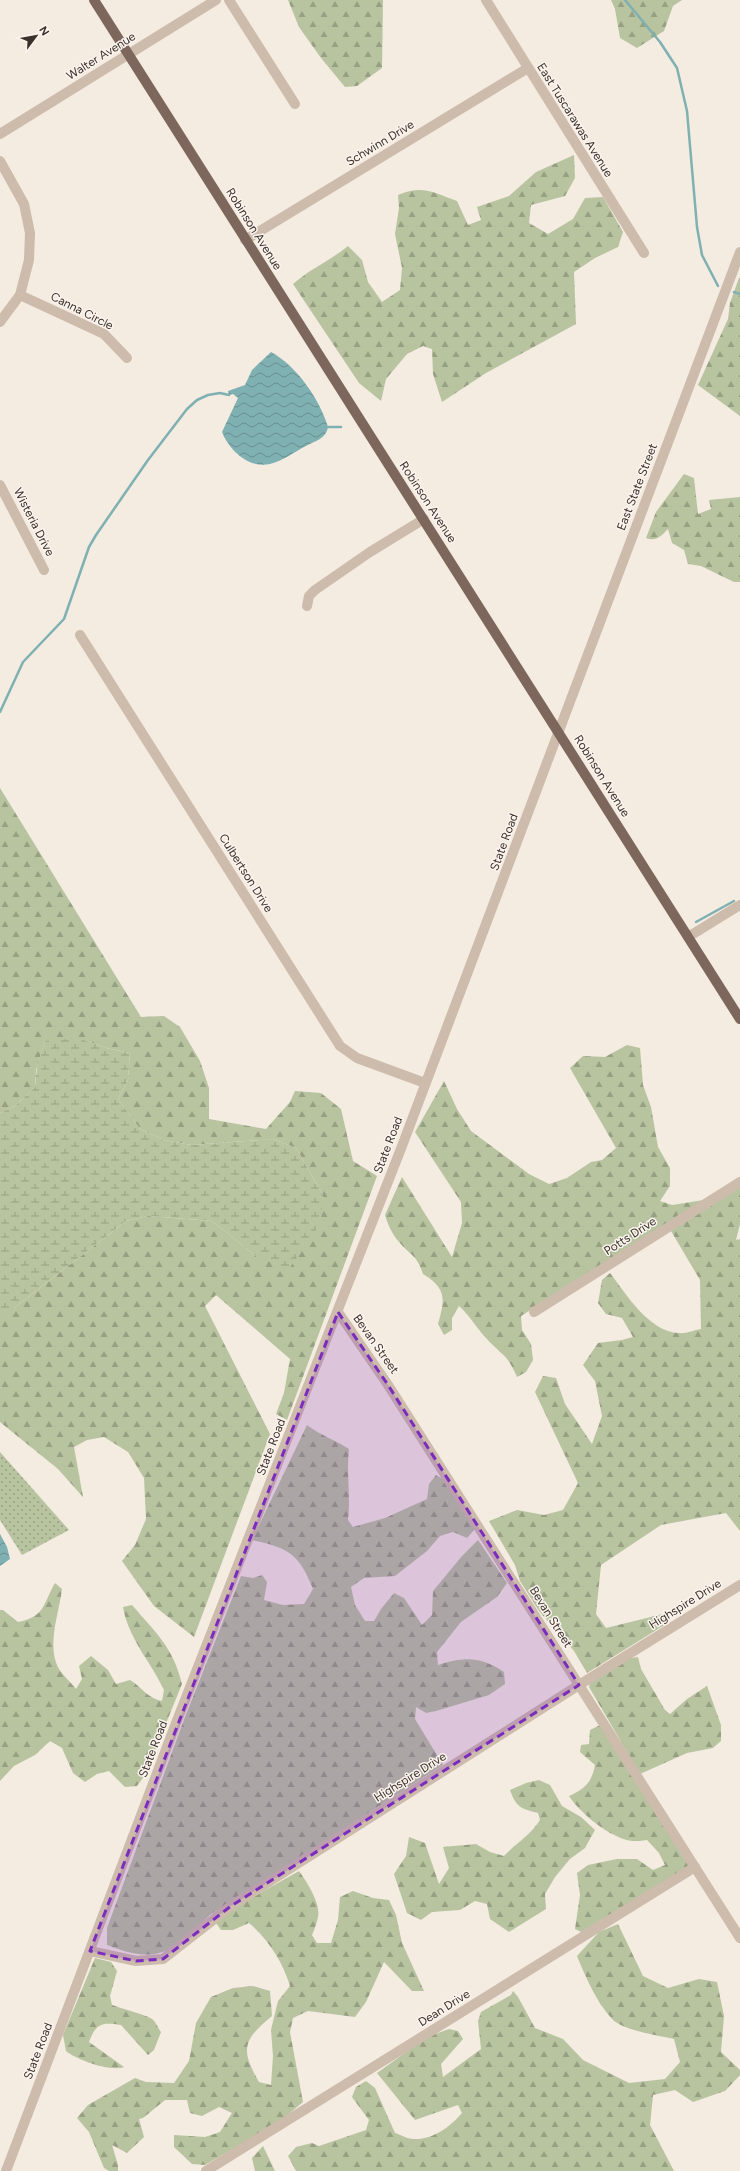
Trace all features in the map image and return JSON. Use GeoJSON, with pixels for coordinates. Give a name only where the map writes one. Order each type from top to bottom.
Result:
{"type":"FeatureCollection","features":[{"type":"Feature","properties":{"kind":"main road","name":"Robinson Avenue"},"geometry":{"type":"LineString","coordinates":[[94,0],[740,1018]]}},
{"type":"Feature","properties":{"kind":"street","name":"Walter Avenue"},"geometry":{"type":"LineString","coordinates":[[0,134],[216,0]]}},
{"type":"Feature","properties":{"kind":"street"},"geometry":{"type":"LineString","coordinates":[[229,0],[295,104]]}},
{"type":"Feature","properties":{"kind":"street","name":"East Tuscarawas Avenue"},"geometry":{"type":"LineString","coordinates":[[486,0],[644,253]]}},
{"type":"Feature","properties":{"kind":"street","name":"Schwinn Drive"},"geometry":{"type":"LineString","coordinates":[[245,240],[528,68]]}},
{"type":"Feature","properties":{"kind":"street"},"geometry":{"type":"LineString","coordinates":[[0,161],[17,190],[28,216],[29,260],[20,295],[0,322]]}},
{"type":"Feature","properties":{"kind":"street","name":"East State Street"},"geometry":{"type":"LineString","coordinates":[[559,732],[736,276],[740,252]]}},
{"type":"Feature","properties":{"kind":"street","name":"Canna Circle"},"geometry":{"type":"LineString","coordinates":[[20,295],[104,334],[127,358]]}},
{"type":"Feature","properties":{"kind":"street","name":"Wisteria Drive"},"geometry":{"type":"LineString","coordinates":[[0,486],[44,570]]}},
{"type":"Feature","properties":{"kind":"street"},"geometry":{"type":"LineString","coordinates":[[307,606],[309,596],[315,590],[370,552],[424,519]]}},
{"type":"Feature","properties":{"kind":"street","name":"Culbertson Drive"},"geometry":{"type":"LineString","coordinates":[[80,636],[340,1046],[357,1058],[425,1083]]}},
{"type":"Feature","properties":{"kind":"street","name":"State Road"},"geometry":{"type":"LineString","coordinates":[[6,2171],[174,1730],[338,1312],[559,732]]}},
{"type":"Feature","properties":{"kind":"street"},"geometry":{"type":"LineString","coordinates":[[688,937],[740,905]]}},
{"type":"Feature","properties":{"kind":"street","name":"Potts Drive"},"geometry":{"type":"LineString","coordinates":[[534,1312],[740,1182]]}},
{"type":"Feature","properties":{"kind":"street","name":"Bevan Street"},"geometry":{"type":"LineString","coordinates":[[338,1312],[388,1384],[740,1938]]}},
{"type":"Feature","properties":{"kind":"street","name":"Highspire Drive"},"geometry":{"type":"LineString","coordinates":[[90,1951],[136,1962],[163,1958],[231,1906],[579,1684],[740,1585]]}},
{"type":"Feature","properties":{"kind":"street","name":"Dean Drive"},"geometry":{"type":"LineString","coordinates":[[206,2171],[694,1867]]}},
{"type":"Feature","properties":{"kind":"highlighted area"},"geometry":{"type":"Polygon","coordinates":[[[338,1312],[388,1385],[579,1685],[231,1906],[163,1959],[136,1961],[90,1951],[338,1312]]]}},
{"type":"Feature","properties":{"kind":"green space"},"geometry":{"type":"Polygon","coordinates":[[[288,0],[383,0],[382,68],[357,86],[345,87],[321,58],[299,27],[288,0]]]}},
{"type":"Feature","properties":{"kind":"green space"},"geometry":{"type":"Polygon","coordinates":[[[611,0],[682,0],[673,6],[664,31],[637,48],[620,38],[615,9],[611,0]]]}},
{"type":"Feature","properties":{"kind":"green space"},"geometry":{"type":"Polygon","coordinates":[[[574,155],[575,178],[565,196],[531,205],[529,223],[548,234],[573,219],[585,198],[603,197],[623,232],[618,247],[595,258],[574,272],[576,324],[486,373],[442,402],[433,374],[432,349],[423,346],[407,354],[386,379],[381,401],[359,383],[293,284],[348,246],[362,260],[368,282],[382,302],[400,290],[402,268],[395,234],[399,208],[398,195],[414,190],[421,190],[435,193],[457,201],[468,225],[481,220],[477,207],[509,196],[536,172],[574,155]]]}},
{"type":"Feature","properties":{"kind":"green space"},"geometry":{"type":"Polygon","coordinates":[[[739,278],[740,416],[698,385],[728,319],[730,303],[739,278]]]}},
{"type":"Feature","properties":{"kind":"green space"},"geometry":{"type":"Polygon","coordinates":[[[684,474],[694,478],[698,514],[711,509],[709,500],[740,497],[740,582],[734,582],[701,566],[688,564],[684,550],[672,543],[668,529],[656,539],[646,538],[656,512],[684,474]]]}},
{"type":"Feature","properties":{"kind":"green space"},"geometry":{"type":"Polygon","coordinates":[[[0,788],[141,1017],[164,1016],[180,1027],[200,1061],[209,1088],[209,1119],[266,1129],[290,1102],[295,1091],[321,1093],[341,1109],[353,1161],[377,1176],[287,1420],[276,1414],[284,1393],[290,1359],[216,1295],[205,1306],[270,1434],[194,1637],[154,1606],[122,1561],[135,1545],[146,1519],[144,1478],[128,1452],[104,1437],[87,1440],[74,1447],[83,1497],[58,1469],[0,1422],[0,1308],[14,1308],[126,1221],[148,1216],[212,1221],[257,1257],[323,1195],[296,1148],[273,1139],[191,1145],[164,1140],[140,1129],[118,1099],[128,1080],[130,1053],[106,1048],[84,1040],[45,1041],[36,1070],[35,1087],[15,1106],[0,1113],[0,788]]]}},
{"type":"Feature","properties":{"kind":"green space"},"geometry":{"type":"Polygon","coordinates":[[[61,1039],[84,1040],[106,1048],[130,1053],[128,1080],[118,1099],[140,1129],[164,1140],[191,1145],[273,1139],[296,1148],[323,1195],[321,1222],[289,1269],[257,1257],[212,1221],[148,1216],[126,1221],[14,1308],[0,1308],[0,1113],[15,1106],[35,1087],[37,1066],[45,1041],[61,1039]]]}},
{"type":"Feature","properties":{"kind":"green space"},"geometry":{"type":"Polygon","coordinates":[[[627,1045],[640,1048],[643,1085],[651,1107],[658,1147],[670,1168],[670,1186],[660,1201],[672,1205],[704,1200],[521,1316],[522,1330],[531,1344],[533,1360],[526,1372],[517,1377],[507,1359],[486,1338],[459,1306],[452,1318],[452,1330],[444,1335],[438,1324],[443,1301],[440,1290],[431,1279],[423,1274],[416,1259],[397,1239],[390,1229],[385,1215],[402,1177],[452,1257],[462,1223],[461,1202],[415,1132],[444,1081],[457,1109],[471,1131],[529,1174],[549,1184],[567,1178],[591,1162],[602,1160],[616,1148],[570,1068],[583,1056],[605,1057],[627,1045]]]}},
{"type":"Feature","properties":{"kind":"green space"},"geometry":{"type":"Polygon","coordinates":[[[740,1187],[740,1224],[736,1240],[740,1239],[740,1531],[726,1513],[661,1525],[601,1565],[596,1614],[606,1628],[667,1613],[666,1624],[587,1673],[574,1651],[539,1611],[520,1581],[515,1565],[489,1521],[517,1510],[544,1515],[563,1510],[578,1483],[535,1392],[543,1376],[556,1378],[565,1404],[592,1444],[602,1416],[595,1381],[583,1365],[598,1343],[633,1337],[622,1318],[606,1314],[598,1303],[602,1280],[610,1273],[631,1301],[648,1319],[668,1331],[682,1333],[701,1329],[700,1280],[671,1231],[740,1187]]]}},
{"type":"Feature","properties":{"kind":"green space"},"geometry":{"type":"Polygon","coordinates":[[[307,1425],[349,1449],[348,1520],[353,1527],[385,1518],[427,1499],[429,1484],[436,1475],[443,1479],[475,1529],[467,1538],[453,1532],[440,1536],[427,1551],[395,1576],[364,1578],[351,1587],[355,1605],[365,1621],[374,1621],[381,1609],[394,1593],[404,1598],[422,1625],[432,1615],[433,1591],[462,1556],[478,1540],[507,1583],[497,1597],[461,1622],[437,1652],[438,1665],[464,1659],[487,1663],[504,1672],[505,1684],[489,1695],[436,1711],[426,1713],[416,1707],[415,1719],[443,1765],[210,1915],[175,1946],[153,1954],[140,1954],[107,1945],[107,1928],[185,1717],[241,1576],[253,1578],[262,1575],[267,1582],[264,1600],[283,1605],[304,1604],[313,1589],[303,1567],[291,1554],[275,1546],[252,1540],[307,1425]]]}},
{"type":"Feature","properties":{"kind":"green space"},"geometry":{"type":"Polygon","coordinates":[[[0,1452],[69,1530],[22,1555],[0,1520],[0,1452]]]}},
{"type":"Feature","properties":{"kind":"green space"},"geometry":{"type":"Polygon","coordinates":[[[55,1583],[62,1589],[53,1640],[55,1660],[61,1672],[76,1689],[82,1679],[79,1666],[91,1656],[108,1670],[116,1684],[130,1680],[153,1698],[162,1701],[164,1690],[135,1640],[123,1607],[132,1605],[163,1641],[174,1660],[182,1684],[145,1775],[137,1786],[125,1787],[109,1771],[97,1774],[85,1782],[73,1773],[62,1748],[50,1741],[35,1755],[14,1766],[0,1781],[0,1610],[3,1610],[18,1622],[27,1620],[38,1613],[42,1608],[55,1583]]]}},
{"type":"Feature","properties":{"kind":"green space"},"geometry":{"type":"Polygon","coordinates":[[[638,1657],[641,1669],[665,1710],[670,1714],[687,1699],[707,1686],[721,1725],[721,1741],[713,1748],[687,1753],[640,1774],[589,1687],[590,1682],[631,1658],[638,1657]]]}},
{"type":"Feature","properties":{"kind":"green space"},"geometry":{"type":"Polygon","coordinates":[[[600,1725],[689,1863],[688,1867],[590,1929],[581,1932],[575,1929],[580,1895],[577,1873],[588,1865],[617,1859],[637,1859],[653,1870],[665,1865],[659,1853],[647,1840],[632,1841],[623,1839],[605,1830],[580,1810],[569,1796],[583,1788],[592,1776],[595,1765],[580,1752],[581,1745],[589,1744],[590,1730],[600,1725]]]}},
{"type":"Feature","properties":{"kind":"green space"},"geometry":{"type":"Polygon","coordinates":[[[539,1780],[550,1785],[562,1806],[581,1817],[595,1830],[585,1848],[570,1859],[555,1877],[545,1894],[546,1909],[509,1932],[490,1919],[487,1904],[475,1901],[460,1910],[432,1912],[421,1920],[407,1913],[394,1874],[406,1856],[409,1837],[425,1843],[439,1884],[449,1868],[443,1847],[476,1844],[490,1852],[504,1856],[532,1831],[540,1820],[538,1813],[527,1810],[517,1804],[510,1790],[526,1783],[539,1780]]]}},
{"type":"Feature","properties":{"kind":"green space"},"geometry":{"type":"Polygon","coordinates":[[[299,1871],[309,1887],[317,1906],[318,1917],[312,1935],[317,1943],[331,1943],[338,1920],[340,1897],[353,1891],[373,1898],[389,1900],[396,1915],[402,1943],[424,1991],[412,1991],[384,1962],[366,2002],[355,2017],[308,2011],[293,2018],[290,2032],[303,2102],[277,2124],[205,2165],[192,2164],[174,2147],[174,2135],[205,2137],[220,2132],[232,2113],[219,2107],[202,2116],[190,2113],[187,2100],[165,2100],[143,2118],[139,2119],[144,2137],[127,2153],[112,2145],[118,2165],[118,2171],[109,2171],[104,2168],[89,2132],[77,2118],[88,2105],[135,2078],[146,2082],[174,2083],[189,2061],[196,2023],[211,1997],[233,1988],[253,1986],[270,1991],[272,2016],[262,2024],[250,2039],[247,2053],[253,2071],[259,2082],[271,2085],[273,2056],[271,2030],[278,2001],[290,1986],[287,1977],[274,1952],[256,1929],[249,1923],[233,1930],[221,1930],[216,1923],[230,1910],[299,1871]]]}},
{"type":"Feature","properties":{"kind":"green space"},"geometry":{"type":"Polygon","coordinates":[[[618,1924],[643,1976],[668,1988],[699,1979],[717,1982],[724,2016],[721,2052],[740,2070],[740,2075],[725,2091],[693,2102],[675,2090],[653,2095],[650,2125],[674,2171],[296,2171],[288,2156],[296,2147],[312,2143],[319,2146],[366,2130],[369,2120],[352,2097],[356,2087],[366,2081],[375,2088],[395,2133],[411,2139],[420,2139],[434,2135],[446,2128],[462,2113],[458,2105],[415,2120],[377,2073],[427,2037],[449,2029],[458,2031],[463,2039],[441,2064],[443,2077],[481,2049],[478,2021],[481,2012],[511,1995],[513,1991],[518,1997],[535,2028],[563,2039],[583,2060],[629,2083],[665,2079],[680,2062],[674,2039],[632,2030],[624,2027],[612,2019],[596,1997],[577,1956],[599,1932],[618,1924]]]}},
{"type":"Feature","properties":{"kind":"green space"},"geometry":{"type":"Polygon","coordinates":[[[95,1958],[111,1962],[117,1971],[110,1996],[112,2005],[152,2019],[161,2032],[154,2050],[148,2055],[121,2025],[104,2024],[97,2027],[89,2042],[124,2067],[102,2067],[78,2058],[66,2051],[63,2035],[95,1958]]]}},
{"type":"Feature","properties":{"kind":"green space"},"geometry":{"type":"Polygon","coordinates":[[[263,2146],[275,2171],[255,2171],[252,2158],[263,2146]]]}},
{"type":"Feature","properties":{"kind":"water"},"geometry":{"type":"Polygon","coordinates":[[[271,352],[290,366],[306,385],[319,406],[328,427],[323,437],[320,439],[279,461],[262,465],[247,461],[241,457],[225,439],[222,432],[238,398],[233,394],[229,395],[228,391],[245,385],[252,370],[271,352]]]}},
{"type":"Feature","properties":{"kind":"water"},"geometry":{"type":"Polygon","coordinates":[[[0,1534],[7,1547],[10,1559],[0,1566],[0,1534]]]}},
{"type":"Feature","properties":{"kind":"waterway"},"geometry":{"type":"LineString","coordinates":[[625,0],[660,42],[677,68],[687,111],[697,227],[702,255],[718,286]]}},
{"type":"Feature","properties":{"kind":"waterway"},"geometry":{"type":"LineString","coordinates":[[734,292],[740,294]]}},
{"type":"Feature","properties":{"kind":"waterway"},"geometry":{"type":"LineString","coordinates":[[0,712],[23,662],[64,619],[89,547],[148,460],[187,409],[197,400],[208,395],[220,393],[229,395]]}},
{"type":"Feature","properties":{"kind":"waterway"},"geometry":{"type":"LineString","coordinates":[[328,427],[341,427]]}},
{"type":"Feature","properties":{"kind":"waterway"},"geometry":{"type":"LineString","coordinates":[[696,922],[734,901]]}}]}
